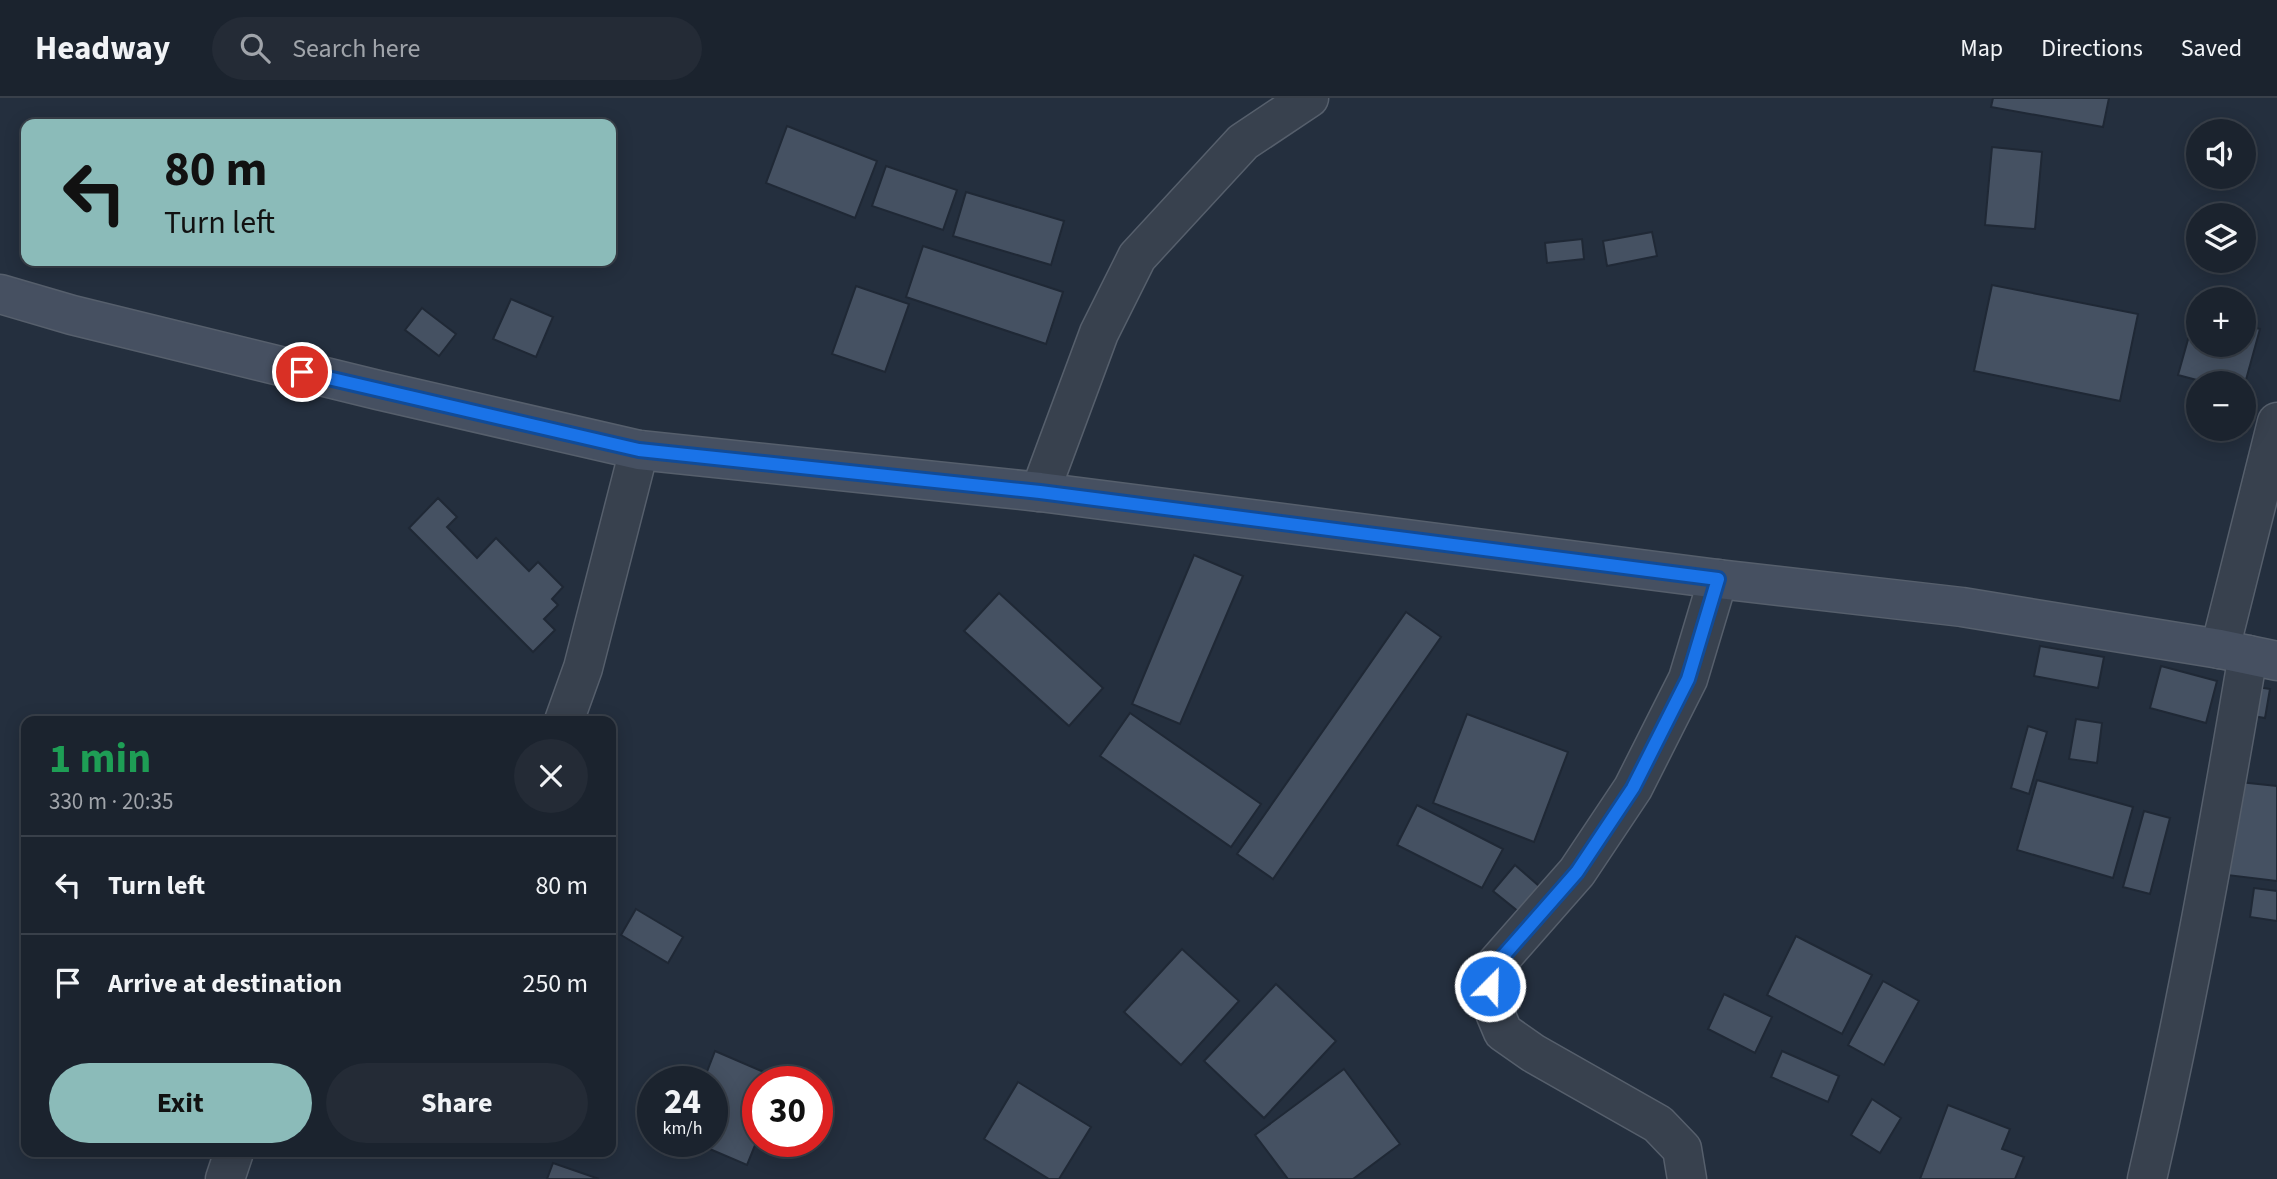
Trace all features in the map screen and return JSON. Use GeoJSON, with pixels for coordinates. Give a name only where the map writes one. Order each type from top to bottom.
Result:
{"type":"FeatureCollection","features":[{"type":"Feature","properties":{"kind":"main road"},"geometry":{"type":"LineString","coordinates":[[0,294],[72,315],[365,387],[639,450],[1040,492],[1718,579],[1962,607],[2248,655]]}},
{"type":"Feature","properties":{"kind":"street"},"geometry":{"type":"LineString","coordinates":[[1040,492],[1099,333],[1137,257],[1243,142],[1308,98]]}},
{"type":"Feature","properties":{"kind":"street"},"geometry":{"type":"LineString","coordinates":[[2147,1179],[2179,1041],[2211,872],[2248,655],[2277,422]]}},
{"type":"Feature","properties":{"kind":"street"},"geometry":{"type":"LineString","coordinates":[[566,716],[583,668],[639,450]]}},
{"type":"Feature","properties":{"kind":"street"},"geometry":{"type":"LineString","coordinates":[[1687,1179],[1682,1150],[1658,1124],[1533,1053],[1503,1032],[1490,1001],[1490,971],[1577,872],[1633,788],[1688,679],[1718,579]]}},
{"type":"Feature","properties":{"kind":"street"},"geometry":{"type":"LineString","coordinates":[[225,1179],[232,1157]]}},
{"type":"Feature","properties":{"kind":"building"},"geometry":{"type":"Polygon","coordinates":[[[1993,98],[2109,98],[2103,127],[1991,107],[1993,98]]]}},
{"type":"Feature","properties":{"kind":"building"},"geometry":{"type":"Polygon","coordinates":[[[787,126],[877,161],[855,218],[766,183],[787,126]]]}},
{"type":"Feature","properties":{"kind":"building"},"geometry":{"type":"Polygon","coordinates":[[[1992,147],[2042,152],[2035,229],[1985,225],[1992,147]]]}},
{"type":"Feature","properties":{"kind":"building"},"geometry":{"type":"Polygon","coordinates":[[[886,166],[957,190],[943,230],[872,206],[886,166]]]}},
{"type":"Feature","properties":{"kind":"building"},"geometry":{"type":"Polygon","coordinates":[[[966,192],[1064,221],[1051,265],[953,236],[966,192]]]}},
{"type":"Feature","properties":{"kind":"building"},"geometry":{"type":"Polygon","coordinates":[[[1652,232],[1657,256],[1607,266],[1603,241],[1652,232]]]}},
{"type":"Feature","properties":{"kind":"building"},"geometry":{"type":"Polygon","coordinates":[[[1582,239],[1584,259],[1547,263],[1545,243],[1582,239]]]}},
{"type":"Feature","properties":{"kind":"building"},"geometry":{"type":"Polygon","coordinates":[[[923,246],[1063,292],[1046,344],[906,297],[923,246]]]}},
{"type":"Feature","properties":{"kind":"building"},"geometry":{"type":"Polygon","coordinates":[[[1992,285],[2138,314],[2120,401],[1974,371],[1992,285]]]}},
{"type":"Feature","properties":{"kind":"building"},"geometry":{"type":"Polygon","coordinates":[[[856,286],[909,304],[885,372],[832,354],[856,286]]]}},
{"type":"Feature","properties":{"kind":"building"},"geometry":{"type":"Polygon","coordinates":[[[511,299],[553,317],[536,357],[493,339],[511,299]]]}},
{"type":"Feature","properties":{"kind":"building"},"geometry":{"type":"Polygon","coordinates":[[[422,308],[456,334],[439,356],[405,330],[422,308]]]}},
{"type":"Feature","properties":{"kind":"building"},"geometry":{"type":"Polygon","coordinates":[[[2256,328],[2260,329],[2256,344],[2256,328]]]}},
{"type":"Feature","properties":{"kind":"building"},"geometry":{"type":"Polygon","coordinates":[[[2186,347],[2186,357],[2252,357],[2248,371],[2186,371],[2186,377],[2178,375],[2186,347]]]}},
{"type":"Feature","properties":{"kind":"building"},"geometry":{"type":"Polygon","coordinates":[[[438,498],[457,517],[447,527],[477,558],[496,538],[529,571],[538,562],[563,587],[552,599],[558,605],[544,619],[555,630],[533,652],[409,528],[438,498]]]}},
{"type":"Feature","properties":{"kind":"building"},"geometry":{"type":"Polygon","coordinates":[[[1194,555],[1243,576],[1180,724],[1132,704],[1194,555]]]}},
{"type":"Feature","properties":{"kind":"building"},"geometry":{"type":"Polygon","coordinates":[[[999,593],[1103,688],[1069,726],[964,631],[999,593]]]}},
{"type":"Feature","properties":{"kind":"building"},"geometry":{"type":"Polygon","coordinates":[[[1406,612],[1441,637],[1273,879],[1237,854],[1406,612]]]}},
{"type":"Feature","properties":{"kind":"building"},"geometry":{"type":"Polygon","coordinates":[[[2040,646],[2104,657],[2098,688],[2034,676],[2040,646]]]}},
{"type":"Feature","properties":{"kind":"building"},"geometry":{"type":"Polygon","coordinates":[[[2161,666],[2217,681],[2206,723],[2150,708],[2161,666]]]}},
{"type":"Feature","properties":{"kind":"building"},"geometry":{"type":"Polygon","coordinates":[[[2251,686],[2270,689],[2265,718],[2246,715],[2251,686]]]}},
{"type":"Feature","properties":{"kind":"building"},"geometry":{"type":"Polygon","coordinates":[[[1130,713],[1261,804],[1231,847],[1100,756],[1130,713]]]}},
{"type":"Feature","properties":{"kind":"building"},"geometry":{"type":"Polygon","coordinates":[[[1467,714],[1568,752],[1534,842],[1433,803],[1467,714]]]}},
{"type":"Feature","properties":{"kind":"building"},"geometry":{"type":"Polygon","coordinates":[[[2076,719],[2102,723],[2097,763],[2069,759],[2076,719]]]}},
{"type":"Feature","properties":{"kind":"building"},"geometry":{"type":"Polygon","coordinates":[[[2028,726],[2047,732],[2029,794],[2011,788],[2028,726]]]}},
{"type":"Feature","properties":{"kind":"building"},"geometry":{"type":"Polygon","coordinates":[[[2037,780],[2133,807],[2113,878],[2017,850],[2037,780]]]}},
{"type":"Feature","properties":{"kind":"building"},"geometry":{"type":"Polygon","coordinates":[[[2239,782],[2277,786],[2277,881],[2227,875],[2239,782]]]}},
{"type":"Feature","properties":{"kind":"building"},"geometry":{"type":"Polygon","coordinates":[[[1417,805],[1503,849],[1482,888],[1397,845],[1417,805]]]}},
{"type":"Feature","properties":{"kind":"building"},"geometry":{"type":"Polygon","coordinates":[[[2144,811],[2170,818],[2150,894],[2123,887],[2144,811]]]}},
{"type":"Feature","properties":{"kind":"building"},"geometry":{"type":"Polygon","coordinates":[[[1515,865],[1539,886],[1519,912],[1493,891],[1515,865]]]}},
{"type":"Feature","properties":{"kind":"building"},"geometry":{"type":"Polygon","coordinates":[[[2254,888],[2277,891],[2277,921],[2250,917],[2254,888]]]}},
{"type":"Feature","properties":{"kind":"building"},"geometry":{"type":"Polygon","coordinates":[[[636,909],[683,937],[668,963],[621,935],[636,909]]]}},
{"type":"Feature","properties":{"kind":"building"},"geometry":{"type":"Polygon","coordinates":[[[1796,936],[1872,975],[1842,1034],[1767,995],[1796,936]]]}},
{"type":"Feature","properties":{"kind":"building"},"geometry":{"type":"Polygon","coordinates":[[[1182,949],[1239,1001],[1181,1065],[1124,1012],[1182,949]]]}},
{"type":"Feature","properties":{"kind":"building"},"geometry":{"type":"Polygon","coordinates":[[[1883,981],[1919,1001],[1884,1065],[1848,1045],[1883,981]]]}},
{"type":"Feature","properties":{"kind":"building"},"geometry":{"type":"Polygon","coordinates":[[[1276,984],[1336,1041],[1264,1118],[1204,1061],[1276,984]]]}},
{"type":"Feature","properties":{"kind":"building"},"geometry":{"type":"Polygon","coordinates":[[[1724,994],[1772,1017],[1755,1053],[1708,1029],[1724,994]]]}},
{"type":"Feature","properties":{"kind":"building"},"geometry":{"type":"Polygon","coordinates":[[[715,1051],[750,1066],[742,1066],[742,1157],[750,1157],[747,1165],[728,1157],[728,1066],[709,1066],[715,1051]]]}},
{"type":"Feature","properties":{"kind":"building"},"geometry":{"type":"Polygon","coordinates":[[[1782,1051],[1839,1076],[1828,1102],[1771,1077],[1782,1051]]]}},
{"type":"Feature","properties":{"kind":"building"},"geometry":{"type":"Polygon","coordinates":[[[1344,1069],[1400,1144],[1353,1179],[1288,1179],[1255,1135],[1344,1069]]]}},
{"type":"Feature","properties":{"kind":"building"},"geometry":{"type":"Polygon","coordinates":[[[1018,1082],[1091,1127],[1059,1179],[1049,1179],[984,1139],[1018,1082]]]}},
{"type":"Feature","properties":{"kind":"building"},"geometry":{"type":"Polygon","coordinates":[[[1872,1099],[1901,1118],[1880,1153],[1851,1135],[1872,1099]]]}},
{"type":"Feature","properties":{"kind":"building"},"geometry":{"type":"Polygon","coordinates":[[[1948,1105],[2010,1129],[2002,1149],[2024,1157],[2015,1179],[1920,1179],[1948,1105]]]}},
{"type":"Feature","properties":{"kind":"building"},"geometry":{"type":"Polygon","coordinates":[[[553,1163],[599,1179],[547,1179],[553,1163]]]}},
{"type":"Feature","properties":{"kind":"route"},"geometry":{"type":"LineString","coordinates":[[302,372],[639,450],[1040,492],[1718,579],[1688,679],[1633,788],[1577,872],[1490,971],[1490,986]]}}]}
